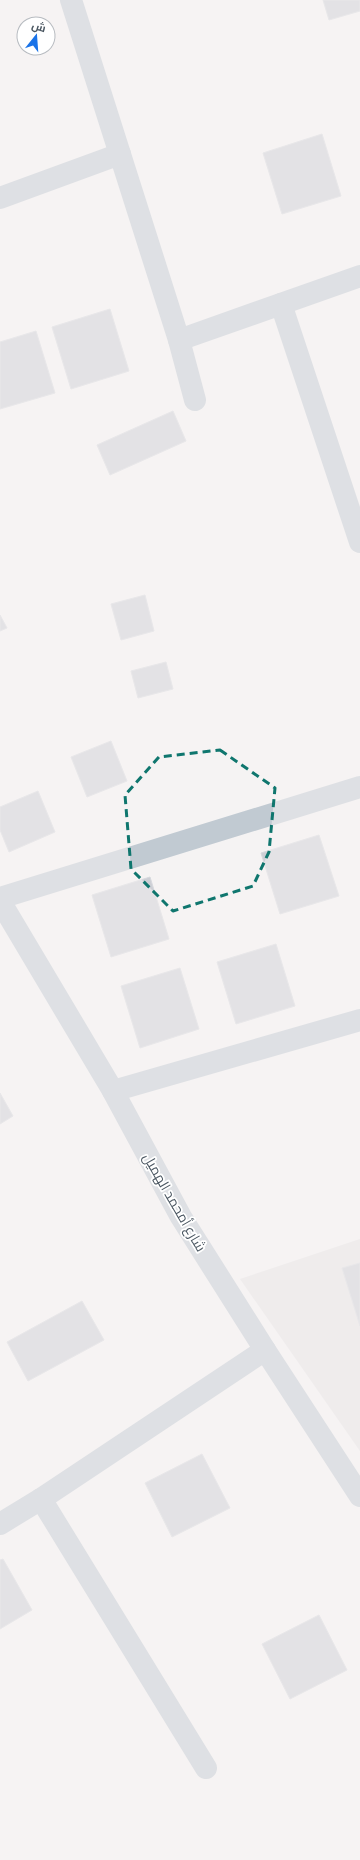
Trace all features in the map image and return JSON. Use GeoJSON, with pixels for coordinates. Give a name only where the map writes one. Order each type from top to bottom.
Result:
{"type":"FeatureCollection","features":[{"type":"Feature","properties":{"kind":"street"},"geometry":{"type":"LineString","coordinates":[[71,0],[179,340],[195,400]]}},
{"type":"Feature","properties":{"kind":"street"},"geometry":{"type":"LineString","coordinates":[[0,198],[120,154]]}},
{"type":"Feature","properties":{"kind":"street"},"geometry":{"type":"LineString","coordinates":[[179,340],[360,276]]}},
{"type":"Feature","properties":{"kind":"street"},"geometry":{"type":"LineString","coordinates":[[281,304],[360,542]]}},
{"type":"Feature","properties":{"kind":"street"},"geometry":{"type":"LineString","coordinates":[[0,900],[360,787]]}},
{"type":"Feature","properties":{"kind":"street","name":"شارع أمحمد الهميل"},"geometry":{"type":"LineString","coordinates":[[0,900],[113,1091],[181,1217],[360,1496]]}},
{"type":"Feature","properties":{"kind":"street"},"geometry":{"type":"LineString","coordinates":[[113,1091],[360,1020]]}},
{"type":"Feature","properties":{"kind":"street"},"geometry":{"type":"LineString","coordinates":[[0,1524],[41,1499],[265,1350]]}},
{"type":"Feature","properties":{"kind":"street"},"geometry":{"type":"LineString","coordinates":[[41,1499],[206,1768]]}},
{"type":"Feature","properties":{"kind":"highlighted area"},"geometry":{"type":"Polygon","coordinates":[[[220,750],[275,788],[269,852],[253,886],[173,911],[131,869],[125,795],[159,757],[220,750]]]}},
{"type":"Feature","properties":{"kind":"shaded area"},"geometry":{"type":"Polygon","coordinates":[[[360,1239],[360,1451],[240,1279],[360,1239]]]}},
{"type":"Feature","properties":{"kind":"building"},"geometry":{"type":"Polygon","coordinates":[[[323,0],[360,0],[360,11],[329,20],[323,0]]]}},
{"type":"Feature","properties":{"kind":"building"},"geometry":{"type":"Polygon","coordinates":[[[322,134],[341,196],[282,214],[263,153],[322,134]]]}},
{"type":"Feature","properties":{"kind":"building"},"geometry":{"type":"Polygon","coordinates":[[[110,309],[129,371],[71,389],[52,327],[110,309]]]}},
{"type":"Feature","properties":{"kind":"building"},"geometry":{"type":"Polygon","coordinates":[[[36,331],[55,393],[0,409],[0,342],[36,331]]]}},
{"type":"Feature","properties":{"kind":"building"},"geometry":{"type":"Polygon","coordinates":[[[173,411],[186,441],[110,475],[97,445],[173,411]]]}},
{"type":"Feature","properties":{"kind":"building"},"geometry":{"type":"Polygon","coordinates":[[[145,595],[154,631],[121,640],[111,604],[145,595]]]}},
{"type":"Feature","properties":{"kind":"building"},"geometry":{"type":"Polygon","coordinates":[[[0,615],[7,628],[0,631],[0,615]]]}},
{"type":"Feature","properties":{"kind":"building"},"geometry":{"type":"Polygon","coordinates":[[[166,662],[173,689],[138,698],[131,671],[166,662]]]}},
{"type":"Feature","properties":{"kind":"building"},"geometry":{"type":"Polygon","coordinates":[[[111,741],[127,781],[87,797],[71,757],[111,741]]]}},
{"type":"Feature","properties":{"kind":"building"},"geometry":{"type":"Polygon","coordinates":[[[38,791],[55,832],[9,852],[0,830],[0,807],[38,791]]]}},
{"type":"Feature","properties":{"kind":"building"},"geometry":{"type":"Polygon","coordinates":[[[319,835],[339,896],[280,914],[261,853],[319,835]]]}},
{"type":"Feature","properties":{"kind":"building"},"geometry":{"type":"Polygon","coordinates":[[[150,877],[169,939],[111,957],[92,895],[150,877]]]}},
{"type":"Feature","properties":{"kind":"building"},"geometry":{"type":"Polygon","coordinates":[[[276,944],[295,1006],[236,1024],[217,962],[276,944]]]}},
{"type":"Feature","properties":{"kind":"building"},"geometry":{"type":"Polygon","coordinates":[[[180,968],[199,1029],[140,1048],[121,986],[180,968]]]}},
{"type":"Feature","properties":{"kind":"building"},"geometry":{"type":"Polygon","coordinates":[[[0,1093],[13,1116],[0,1124],[0,1093]]]}},
{"type":"Feature","properties":{"kind":"building"},"geometry":{"type":"Polygon","coordinates":[[[360,1263],[360,1326],[342,1268],[360,1263]]]}},
{"type":"Feature","properties":{"kind":"building"},"geometry":{"type":"Polygon","coordinates":[[[82,1301],[104,1340],[28,1381],[7,1342],[82,1301]]]}},
{"type":"Feature","properties":{"kind":"building"},"geometry":{"type":"Polygon","coordinates":[[[202,1454],[230,1508],[172,1537],[145,1483],[202,1454]]]}},
{"type":"Feature","properties":{"kind":"building"},"geometry":{"type":"Polygon","coordinates":[[[3,1559],[32,1610],[0,1629],[0,1560],[3,1559]]]}},
{"type":"Feature","properties":{"kind":"building"},"geometry":{"type":"Polygon","coordinates":[[[319,1615],[347,1670],[290,1699],[262,1644],[319,1615]]]}}]}
